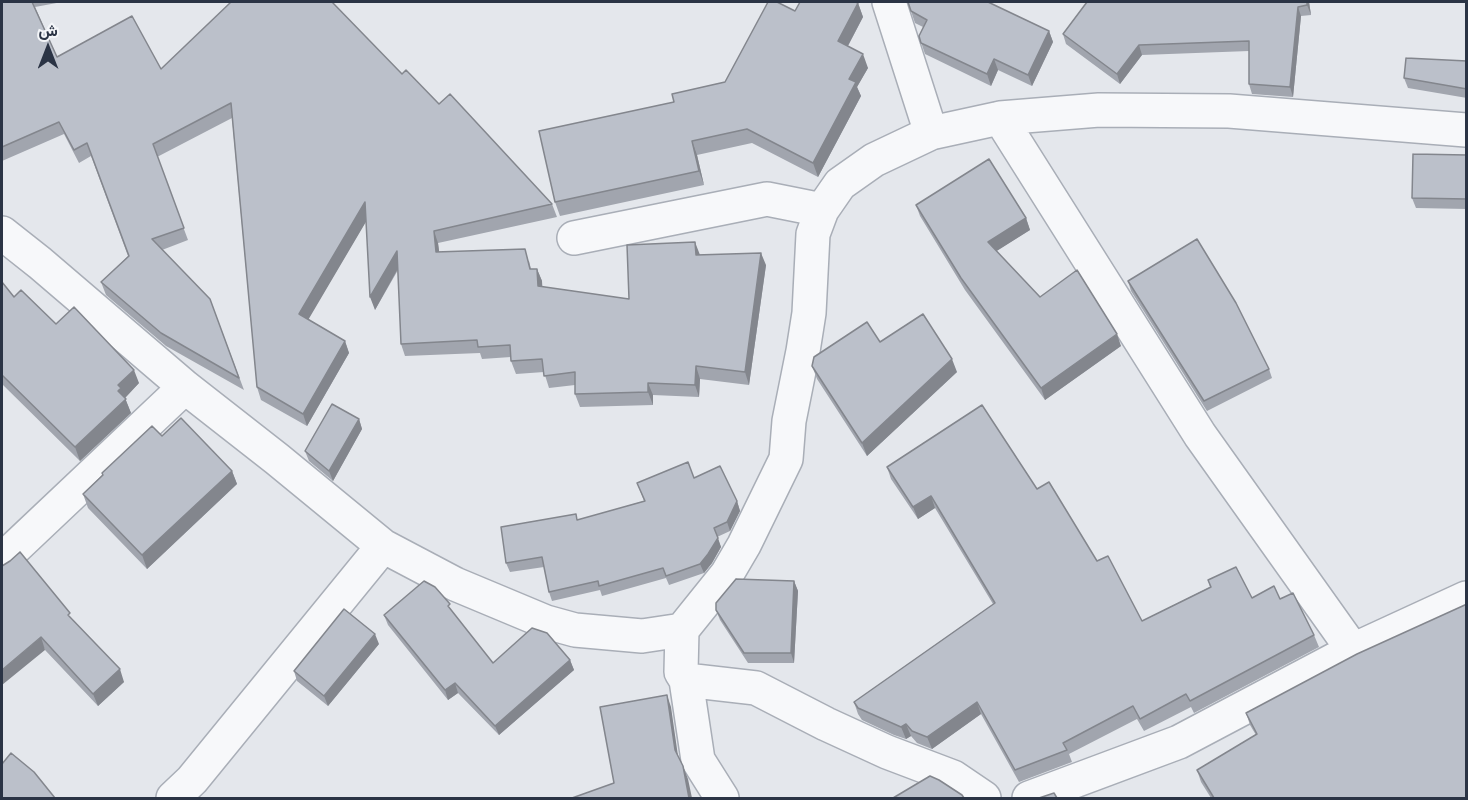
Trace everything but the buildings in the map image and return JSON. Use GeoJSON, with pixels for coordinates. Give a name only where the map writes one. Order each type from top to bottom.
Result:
{"type":"FeatureCollection","features":[{"type":"Feature","properties":{"kind":"street"},"geometry":{"type":"LineString","coordinates":[[889,2],[931,133]]}},
{"type":"Feature","properties":{"kind":"street"},"geometry":{"type":"LineString","coordinates":[[722,798],[698,760],[686,680],[681,672],[682,630],[727,574],[744,545],[786,459],[789,421],[808,313],[813,234],[822,210],[840,184],[874,160],[931,133],[999,118],[1099,110],[1228,111],[1467,130]]}},
{"type":"Feature","properties":{"kind":"street"},"geometry":{"type":"LineString","coordinates":[[999,118],[1200,435],[1353,650]]}},
{"type":"Feature","properties":{"kind":"street"},"geometry":{"type":"LineString","coordinates":[[574,238],[767,199],[822,210]]}},
{"type":"Feature","properties":{"kind":"street"},"geometry":{"type":"LineString","coordinates":[[2,233],[185,387],[383,546],[455,584],[546,622],[575,630],[642,636],[682,630]]}},
{"type":"Feature","properties":{"kind":"street"},"geometry":{"type":"LineString","coordinates":[[2,560],[185,387]]}},
{"type":"Feature","properties":{"kind":"street"},"geometry":{"type":"LineString","coordinates":[[173,798],[192,780],[383,546]]}},
{"type":"Feature","properties":{"kind":"street"},"geometry":{"type":"LineString","coordinates":[[1029,798],[1179,742],[1353,650],[1467,598]]}},
{"type":"Feature","properties":{"kind":"street"},"geometry":{"type":"LineString","coordinates":[[686,680],[756,688],[887,752],[953,777],[984,798]]}}]}
